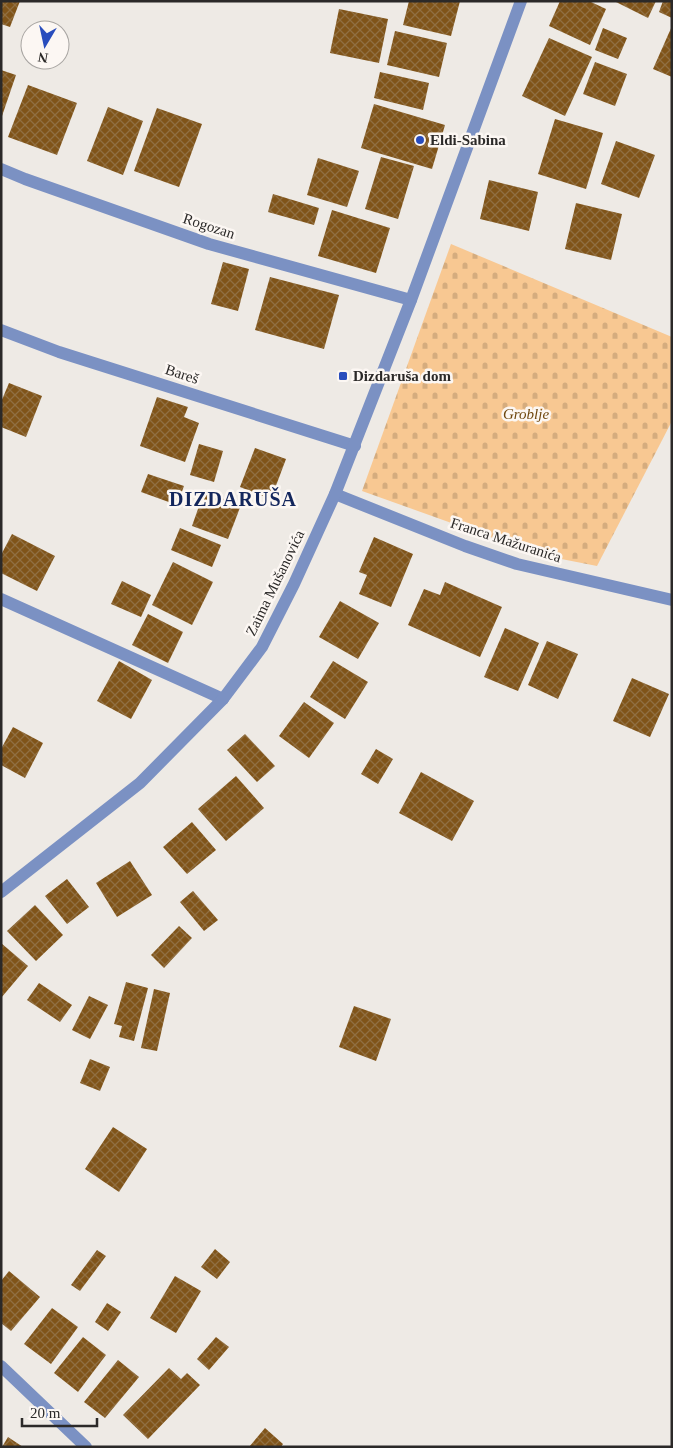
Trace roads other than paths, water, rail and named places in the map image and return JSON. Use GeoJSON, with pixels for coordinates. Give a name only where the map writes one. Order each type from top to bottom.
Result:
{"type":"FeatureCollection","features":[{"type":"Feature","properties":{"kind":"street","name":"Zaima Mušanovića"},"geometry":{"type":"LineString","coordinates":[[1,892],[140,783],[223,698],[262,647],[336,494],[411,300],[521,1]]}},
{"type":"Feature","properties":{"kind":"street","name":"Rogozan"},"geometry":{"type":"LineString","coordinates":[[1,169],[209,244],[411,300]]}},
{"type":"Feature","properties":{"kind":"street","name":"Bareš"},"geometry":{"type":"LineString","coordinates":[[1,330],[59,352],[354,446]]}},
{"type":"Feature","properties":{"kind":"street","name":"Franca Mažuranića"},"geometry":{"type":"LineString","coordinates":[[336,494],[465,546],[517,564],[672,600]]}},
{"type":"Feature","properties":{"kind":"street"},"geometry":{"type":"LineString","coordinates":[[1,599],[223,698]]}},
{"type":"Feature","properties":{"kind":"street"},"geometry":{"type":"LineString","coordinates":[[1,1366],[86,1447]]}},
{"type":"Feature","properties":{"kind":"place","name":"Eldi-Sabina"},"geometry":{"type":"Point","coordinates":[420,140]}},
{"type":"Feature","properties":{"kind":"place","name":"Dizdaruša dom"},"geometry":{"type":"Point","coordinates":[343,376]}},
{"type":"Feature","properties":{"kind":"district","name":"DIZDARUŠA"},"geometry":{"type":"Point","coordinates":[233,499]}},
{"type":"Feature","properties":{"kind":"park label","name":"Groblje"},"geometry":{"type":"Point","coordinates":[526,414]}}]}
